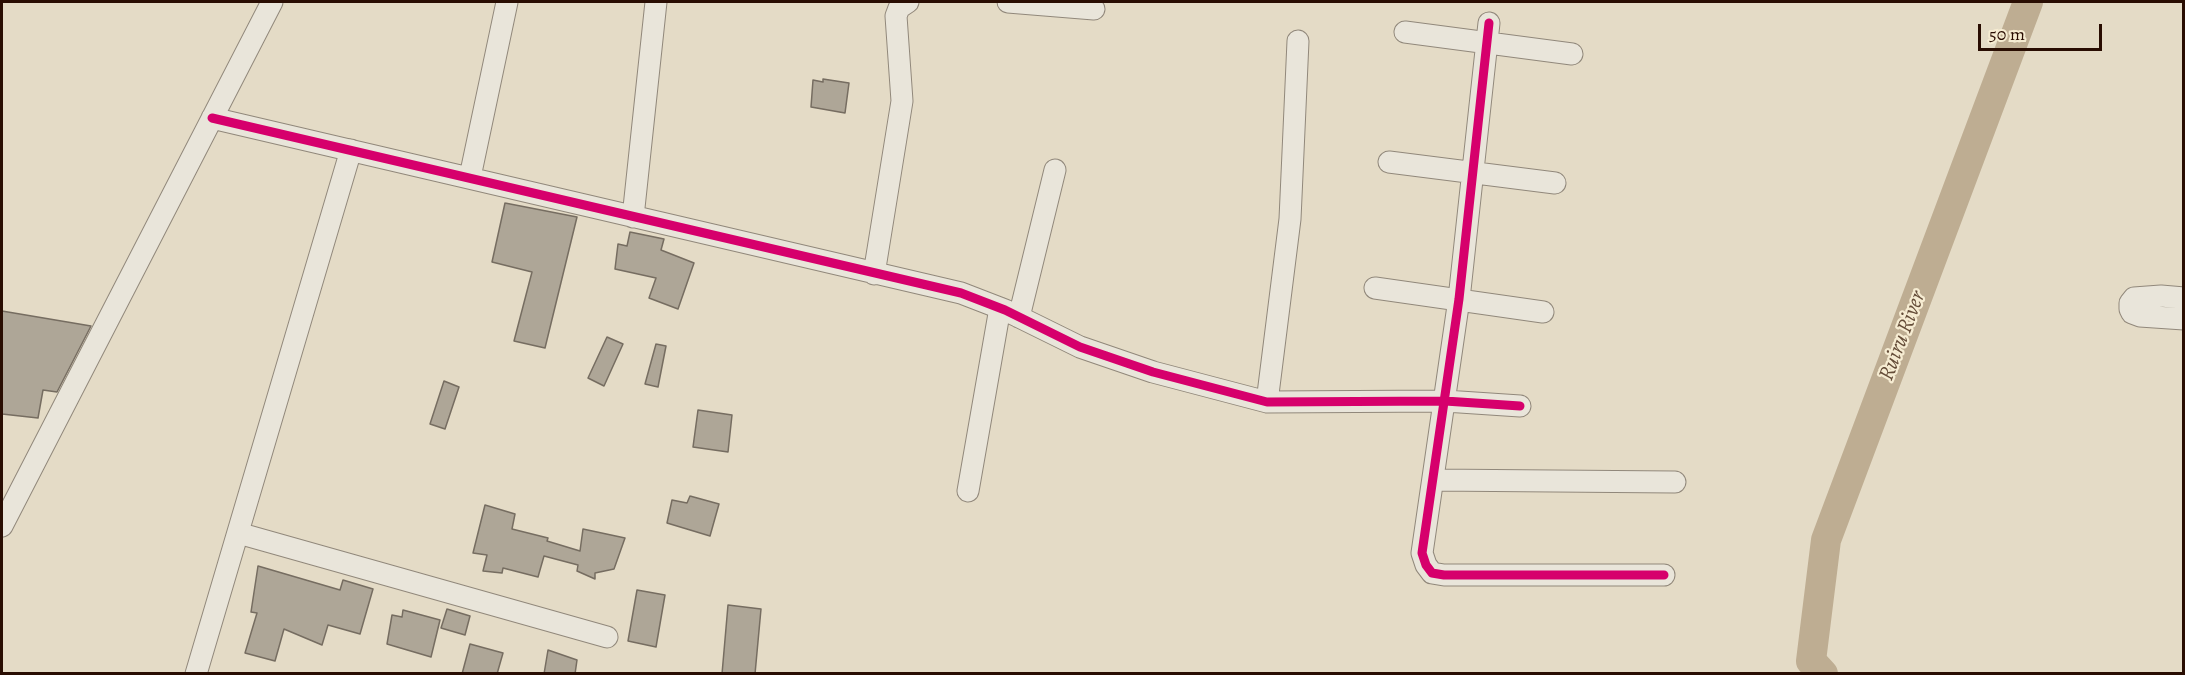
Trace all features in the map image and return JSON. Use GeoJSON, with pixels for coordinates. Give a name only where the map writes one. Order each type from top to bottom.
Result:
{"type":"FeatureCollection","features":[{"type":"Feature","properties":{"kind":"street"},"geometry":{"type":"LineString","coordinates":[[2,526],[272,2]]}},
{"type":"Feature","properties":{"kind":"street"},"geometry":{"type":"LineString","coordinates":[[470,177],[507,2]]}},
{"type":"Feature","properties":{"kind":"street"},"geometry":{"type":"LineString","coordinates":[[633,217],[656,2]]}},
{"type":"Feature","properties":{"kind":"street"},"geometry":{"type":"LineString","coordinates":[[874,274],[902,101],[896,15],[899,8],[908,2]]}},
{"type":"Feature","properties":{"kind":"street"},"geometry":{"type":"LineString","coordinates":[[1008,2],[1094,9]]}},
{"type":"Feature","properties":{"kind":"street"},"geometry":{"type":"LineString","coordinates":[[1405,32],[1488,33],[1572,54]]}},
{"type":"Feature","properties":{"kind":"street"},"geometry":{"type":"LineString","coordinates":[[1488,33],[1459,300],[1422,553],[1432,573],[1444,575],[1664,575]]}},
{"type":"Feature","properties":{"kind":"street"},"geometry":{"type":"LineString","coordinates":[[1267,402],[1290,219],[1298,40]]}},
{"type":"Feature","properties":{"kind":"street"},"geometry":{"type":"LineString","coordinates":[[212,118],[961,293],[1009,312],[1080,347],[1132,365],[1267,402],[1445,401],[1520,406]]}},
{"type":"Feature","properties":{"kind":"street"},"geometry":{"type":"LineString","coordinates":[[196,674],[351,150]]}},
{"type":"Feature","properties":{"kind":"street"},"geometry":{"type":"LineString","coordinates":[[1389,162],[1555,183]]}},
{"type":"Feature","properties":{"kind":"street"},"geometry":{"type":"LineString","coordinates":[[968,491],[1009,312],[1054,171]]}},
{"type":"Feature","properties":{"kind":"street"},"geometry":{"type":"LineString","coordinates":[[1375,288],[1543,312]]}},
{"type":"Feature","properties":{"kind":"street"},"geometry":{"type":"LineString","coordinates":[[2184,298],[2161,296],[2134,298],[2130,309],[2132,313],[2140,316],[2184,319]]}},
{"type":"Feature","properties":{"kind":"street"},"geometry":{"type":"LineString","coordinates":[[1433,480],[1675,482]]}},
{"type":"Feature","properties":{"kind":"street"},"geometry":{"type":"LineString","coordinates":[[238,533],[607,637]]}},
{"type":"Feature","properties":{"kind":"building"},"geometry":{"type":"Polygon","coordinates":[[[823,79],[849,83],[845,113],[811,107],[813,80],[823,82],[823,79]]]}},
{"type":"Feature","properties":{"kind":"building"},"geometry":{"type":"Polygon","coordinates":[[[505,203],[577,217],[545,348],[514,341],[532,272],[492,262],[505,203]]]}},
{"type":"Feature","properties":{"kind":"building"},"geometry":{"type":"Polygon","coordinates":[[[630,232],[664,239],[661,250],[694,263],[678,309],[649,298],[656,278],[615,269],[618,244],[627,246],[630,232]]]}},
{"type":"Feature","properties":{"kind":"building"},"geometry":{"type":"Polygon","coordinates":[[[2,311],[91,326],[57,392],[43,390],[38,418],[2,414],[2,311]]]}},
{"type":"Feature","properties":{"kind":"building"},"geometry":{"type":"Polygon","coordinates":[[[607,337],[623,344],[604,386],[588,378],[607,337]]]}},
{"type":"Feature","properties":{"kind":"building"},"geometry":{"type":"Polygon","coordinates":[[[656,344],[666,346],[658,387],[645,384],[656,344]]]}},
{"type":"Feature","properties":{"kind":"building"},"geometry":{"type":"Polygon","coordinates":[[[444,381],[459,387],[445,429],[430,424],[444,381]]]}},
{"type":"Feature","properties":{"kind":"building"},"geometry":{"type":"Polygon","coordinates":[[[698,410],[732,415],[728,452],[693,447],[698,410]]]}},
{"type":"Feature","properties":{"kind":"building"},"geometry":{"type":"Polygon","coordinates":[[[690,496],[719,504],[710,536],[667,523],[672,500],[687,503],[690,496]]]}},
{"type":"Feature","properties":{"kind":"building"},"geometry":{"type":"Polygon","coordinates":[[[485,505],[515,514],[512,529],[548,538],[547,541],[580,551],[583,529],[625,538],[614,569],[595,573],[595,579],[577,571],[578,565],[544,556],[538,577],[503,568],[502,573],[483,571],[487,555],[473,553],[485,505]]]}},
{"type":"Feature","properties":{"kind":"building"},"geometry":{"type":"Polygon","coordinates":[[[258,566],[340,590],[343,580],[373,589],[360,634],[328,625],[322,645],[284,629],[275,661],[245,653],[257,613],[251,612],[258,566]]]}},
{"type":"Feature","properties":{"kind":"building"},"geometry":{"type":"Polygon","coordinates":[[[637,590],[665,595],[656,647],[628,641],[637,590]]]}},
{"type":"Feature","properties":{"kind":"building"},"geometry":{"type":"Polygon","coordinates":[[[728,605],[761,609],[755,674],[722,674],[728,605]]]}},
{"type":"Feature","properties":{"kind":"building"},"geometry":{"type":"Polygon","coordinates":[[[447,609],[470,616],[465,635],[441,628],[447,609]]]}},
{"type":"Feature","properties":{"kind":"building"},"geometry":{"type":"Polygon","coordinates":[[[403,610],[440,620],[431,657],[387,644],[392,615],[402,617],[403,610]]]}},
{"type":"Feature","properties":{"kind":"building"},"geometry":{"type":"Polygon","coordinates":[[[470,644],[503,653],[497,674],[462,674],[470,644]]]}},
{"type":"Feature","properties":{"kind":"building"},"geometry":{"type":"Polygon","coordinates":[[[548,650],[577,660],[575,674],[544,674],[548,650]]]}},
{"type":"Feature","properties":{"kind":"waterway","name":"Ruiru River"},"geometry":{"type":"LineString","coordinates":[[1823,674],[1811,661],[1826,540],[2028,2]]}},
{"type":"Feature","properties":{"kind":"cycle path"},"geometry":{"type":"LineString","coordinates":[[1489,23],[1459,299],[1422,553],[1432,573],[1444,575],[1664,575]]}},
{"type":"Feature","properties":{"kind":"cycle path"},"geometry":{"type":"LineString","coordinates":[[212,118],[961,293],[1005,310],[1080,347],[1153,372],[1267,402],[1445,401],[1520,406]]}}]}
